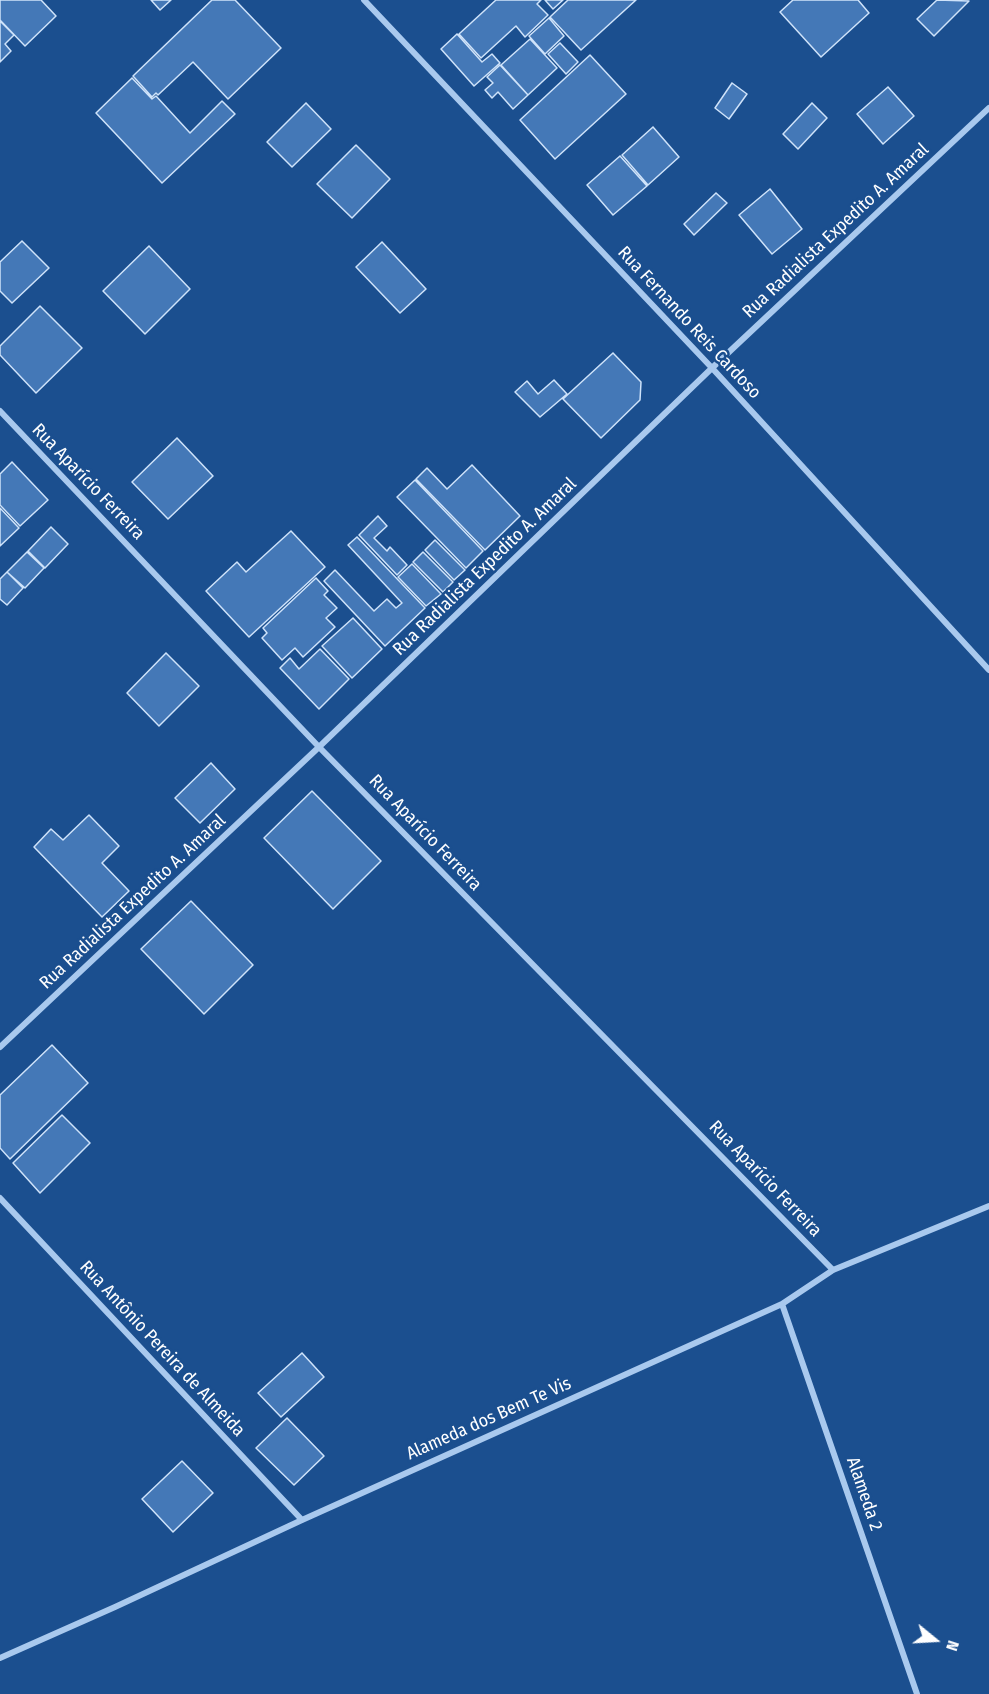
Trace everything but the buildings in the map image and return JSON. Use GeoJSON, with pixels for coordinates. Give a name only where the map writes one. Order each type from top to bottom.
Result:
{"type":"FeatureCollection","features":[{"type":"Feature","properties":{"kind":"street","name":"Rua Fernando Reis Cardoso"},"geometry":{"type":"LineString","coordinates":[[364,0],[712,368],[989,670]]}},
{"type":"Feature","properties":{"kind":"street","name":"Rua Radialista Expedito A. Amaral"},"geometry":{"type":"LineString","coordinates":[[0,1047],[319,747],[712,368],[989,108]]}},
{"type":"Feature","properties":{"kind":"street","name":"Rua Aparício Ferreira"},"geometry":{"type":"LineString","coordinates":[[0,411],[319,747],[833,1270]]}},
{"type":"Feature","properties":{"kind":"street","name":"Rua Antônio Pereira de Almeida"},"geometry":{"type":"LineString","coordinates":[[0,1198],[302,1520]]}},
{"type":"Feature","properties":{"kind":"street","name":"Alameda dos Bem Te Vis"},"geometry":{"type":"LineString","coordinates":[[0,1658],[782,1304],[833,1270],[989,1206]]}},
{"type":"Feature","properties":{"kind":"street","name":"Alameda 2"},"geometry":{"type":"LineString","coordinates":[[782,1304],[917,1694]]}}]}
